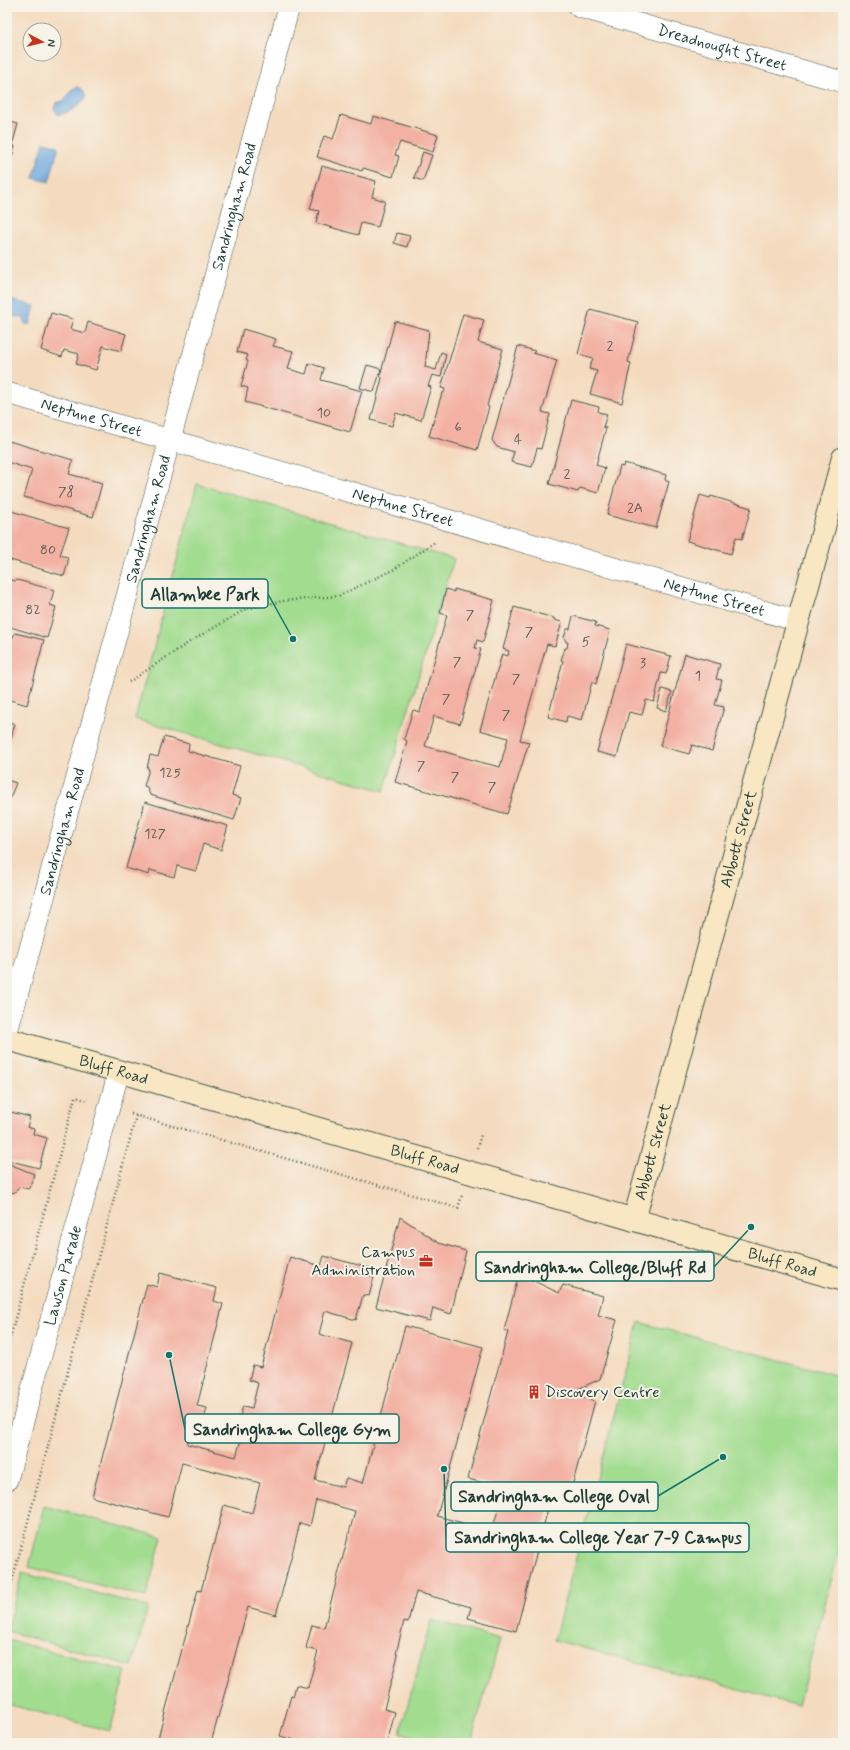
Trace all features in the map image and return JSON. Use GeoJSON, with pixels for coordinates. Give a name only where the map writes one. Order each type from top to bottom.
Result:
{"type":"FeatureCollection","features":[{"type":"Feature","properties":{"kind":"main road","name":"Abbott Street"},"geometry":{"type":"LineString","coordinates":[[634,1220],[843,458]]}},
{"type":"Feature","properties":{"kind":"main road","name":"Bluff Road"},"geometry":{"type":"LineString","coordinates":[[7,1039],[469,1174],[843,1280]]}},
{"type":"Feature","properties":{"kind":"street","name":"Sandringham Road"},"geometry":{"type":"LineString","coordinates":[[7,1032],[289,7]]}},
{"type":"Feature","properties":{"kind":"street","name":"Dreadnought Street"},"geometry":{"type":"LineString","coordinates":[[580,7],[843,82]]}},
{"type":"Feature","properties":{"kind":"street","name":"Neptune Street"},"geometry":{"type":"LineString","coordinates":[[7,393],[798,620]]}},
{"type":"Feature","properties":{"kind":"street","name":"Lawson Parade"},"geometry":{"type":"LineString","coordinates":[[7,1480],[119,1071]]}},
{"type":"Feature","properties":{"kind":"path"},"geometry":{"type":"LineString","coordinates":[[97,704],[191,641],[246,609],[284,600],[338,596],[393,570],[462,524]]}},
{"type":"Feature","properties":{"kind":"path"},"geometry":{"type":"LineString","coordinates":[[7,1349],[75,1097],[136,1116],[458,1208],[481,1135]]}},
{"type":"Feature","properties":{"kind":"path"},"geometry":{"type":"LineString","coordinates":[[7,1600],[136,1116]]}},
{"type":"Feature","properties":{"kind":"green space"},"geometry":{"type":"Polygon","coordinates":[[[197,484],[454,559],[384,791],[135,719],[197,484]]]}},
{"type":"Feature","properties":{"kind":"green space"},"geometry":{"type":"Polygon","coordinates":[[[639,1322],[843,1377],[843,1536],[798,1706],[554,1640],[639,1322]]]}},
{"type":"Feature","properties":{"kind":"green space"},"geometry":{"type":"Polygon","coordinates":[[[44,1506],[162,1537],[146,1597],[29,1567],[44,1506]]]}},
{"type":"Feature","properties":{"kind":"green space"},"geometry":{"type":"Polygon","coordinates":[[[22,1573],[148,1607],[132,1666],[7,1631],[22,1573]]]}},
{"type":"Feature","properties":{"kind":"green space"},"geometry":{"type":"Polygon","coordinates":[[[431,1620],[500,1639],[471,1743],[438,1743],[400,1733],[431,1620]]]}},
{"type":"Feature","properties":{"kind":"green space"},"geometry":{"type":"Polygon","coordinates":[[[8,1640],[126,1671],[110,1731],[7,1704],[8,1640]]]}},
{"type":"Feature","properties":{"kind":"water"},"geometry":{"type":"Polygon","coordinates":[[[77,87],[84,91],[86,97],[84,100],[74,109],[58,115],[54,108],[56,103],[65,100],[72,89],[77,87]]]}},
{"type":"Feature","properties":{"kind":"water"},"geometry":{"type":"Polygon","coordinates":[[[44,142],[59,146],[49,182],[33,178],[44,142]]]}},
{"type":"Feature","properties":{"kind":"water"},"geometry":{"type":"Polygon","coordinates":[[[7,299],[35,306],[30,325],[24,323],[25,319],[7,314],[7,299]]]}},
{"type":"Feature","properties":{"kind":"building"},"geometry":{"type":"Polygon","coordinates":[[[341,115],[371,124],[373,116],[438,135],[433,152],[400,142],[395,155],[399,156],[393,177],[363,168],[362,171],[317,157],[324,136],[333,139],[341,115]]]}},
{"type":"Feature","properties":{"kind":"building"},"geometry":{"type":"Polygon","coordinates":[[[7,121],[18,124],[12,146],[15,146],[7,175],[7,121]]]}},
{"type":"Feature","properties":{"kind":"building"},"geometry":{"type":"Polygon","coordinates":[[[423,152],[432,155],[423,181],[414,178],[423,152]]]}},
{"type":"Feature","properties":{"kind":"building"},"geometry":{"type":"Polygon","coordinates":[[[322,166],[376,181],[372,197],[385,201],[378,227],[361,223],[358,235],[316,223],[319,211],[310,209],[322,166]]]}},
{"type":"Feature","properties":{"kind":"building"},"geometry":{"type":"Polygon","coordinates":[[[397,233],[410,236],[407,247],[394,243],[397,233]]]}},
{"type":"Feature","properties":{"kind":"building"},"geometry":{"type":"Polygon","coordinates":[[[590,309],[638,322],[628,362],[631,363],[622,403],[590,394],[597,371],[589,369],[593,358],[578,354],[590,309]]]}},
{"type":"Feature","properties":{"kind":"building"},"geometry":{"type":"Polygon","coordinates":[[[51,313],[73,319],[70,329],[85,333],[88,322],[126,334],[121,351],[103,346],[96,370],[76,364],[79,354],[64,350],[62,357],[41,350],[51,313]]]}},
{"type":"Feature","properties":{"kind":"building"},"geometry":{"type":"Polygon","coordinates":[[[463,314],[484,320],[478,342],[503,349],[487,406],[489,407],[477,450],[429,436],[442,393],[444,393],[445,389],[441,388],[463,314]]]}},
{"type":"Feature","properties":{"kind":"building"},"geometry":{"type":"Polygon","coordinates":[[[395,321],[429,330],[425,367],[436,370],[441,352],[446,354],[441,377],[432,375],[428,386],[431,387],[421,420],[396,413],[392,426],[371,420],[382,378],[380,376],[395,321]]]}},
{"type":"Feature","properties":{"kind":"building"},"geometry":{"type":"Polygon","coordinates":[[[243,329],[276,339],[273,346],[293,351],[288,369],[306,374],[309,363],[324,368],[321,380],[362,391],[350,432],[245,402],[248,388],[241,386],[248,361],[246,360],[248,355],[237,352],[243,329]]]}},
{"type":"Feature","properties":{"kind":"building"},"geometry":{"type":"Polygon","coordinates":[[[518,346],[535,351],[533,353],[557,360],[542,412],[550,414],[541,449],[537,448],[532,467],[511,462],[514,452],[497,447],[492,440],[518,346]]]}},
{"type":"Feature","properties":{"kind":"building"},"geometry":{"type":"Polygon","coordinates":[[[367,365],[381,369],[374,392],[360,388],[367,365]]]}},
{"type":"Feature","properties":{"kind":"building"},"geometry":{"type":"Polygon","coordinates":[[[571,400],[599,407],[598,412],[607,414],[603,427],[606,428],[596,465],[605,468],[598,493],[580,488],[578,492],[549,484],[571,400]]]}},
{"type":"Feature","properties":{"kind":"building"},"geometry":{"type":"Polygon","coordinates":[[[9,441],[73,460],[69,474],[102,483],[93,517],[24,497],[32,470],[7,462],[7,448],[9,441]]]}},
{"type":"Feature","properties":{"kind":"building"},"geometry":{"type":"Polygon","coordinates":[[[624,463],[666,475],[665,480],[669,482],[656,528],[607,515],[620,466],[623,467],[624,463]]]}},
{"type":"Feature","properties":{"kind":"building"},"geometry":{"type":"Polygon","coordinates":[[[700,495],[710,498],[711,496],[751,508],[742,539],[736,537],[731,554],[687,541],[700,495]]]}},
{"type":"Feature","properties":{"kind":"building"},"geometry":{"type":"Polygon","coordinates":[[[11,511],[69,528],[60,555],[67,557],[68,562],[64,576],[7,559],[7,525],[11,511]]]}},
{"type":"Feature","properties":{"kind":"building"},"geometry":{"type":"Polygon","coordinates":[[[10,580],[17,580],[54,590],[50,605],[56,607],[47,638],[7,626],[7,590],[10,580]]]}},
{"type":"Feature","properties":{"kind":"building"},"geometry":{"type":"Polygon","coordinates":[[[446,589],[454,592],[454,589],[494,600],[483,642],[477,640],[475,648],[481,649],[460,724],[434,716],[425,746],[480,762],[500,767],[508,738],[480,730],[502,654],[508,656],[509,651],[503,649],[514,607],[554,618],[554,620],[562,622],[555,646],[547,644],[530,703],[520,740],[529,742],[507,814],[395,782],[407,741],[404,739],[413,710],[420,712],[447,615],[440,613],[446,589]]]}},
{"type":"Feature","properties":{"kind":"building"},"geometry":{"type":"Polygon","coordinates":[[[573,616],[596,622],[595,626],[610,630],[596,684],[592,682],[582,720],[567,716],[566,722],[548,717],[563,661],[561,660],[565,648],[567,648],[568,642],[566,642],[564,637],[567,629],[570,629],[573,616]]]}},
{"type":"Feature","properties":{"kind":"building"},"geometry":{"type":"Polygon","coordinates":[[[15,633],[44,640],[27,705],[7,699],[7,636],[13,637],[15,633]]]}},
{"type":"Feature","properties":{"kind":"building"},"geometry":{"type":"Polygon","coordinates":[[[626,644],[671,656],[666,674],[661,673],[654,702],[646,700],[642,715],[629,712],[617,757],[597,752],[626,644]]]}},
{"type":"Feature","properties":{"kind":"building"},"geometry":{"type":"Polygon","coordinates":[[[685,654],[720,664],[716,679],[722,680],[715,705],[724,707],[712,751],[692,745],[689,754],[660,746],[685,654]]]}},
{"type":"Feature","properties":{"kind":"building"},"geometry":{"type":"Polygon","coordinates":[[[662,689],[672,692],[666,711],[657,708],[662,689]]]}},
{"type":"Feature","properties":{"kind":"building"},"geometry":{"type":"Polygon","coordinates":[[[7,721],[15,724],[8,748],[7,747],[7,721]]]}},
{"type":"Feature","properties":{"kind":"building"},"geometry":{"type":"Polygon","coordinates":[[[164,737],[189,744],[188,751],[240,766],[232,795],[241,798],[234,820],[150,795],[147,787],[144,786],[149,769],[147,768],[150,755],[158,757],[164,737]]]}},
{"type":"Feature","properties":{"kind":"building"},"geometry":{"type":"Polygon","coordinates":[[[7,780],[16,783],[9,801],[7,801],[7,780]]]}},
{"type":"Feature","properties":{"kind":"building"},"geometry":{"type":"Polygon","coordinates":[[[145,802],[228,826],[221,850],[203,844],[196,871],[177,866],[174,877],[150,870],[149,875],[126,868],[145,802]]]}},
{"type":"Feature","properties":{"kind":"building"},"geometry":{"type":"Polygon","coordinates":[[[7,1111],[30,1117],[27,1127],[34,1129],[33,1134],[47,1138],[39,1168],[7,1160],[7,1111]]]}},
{"type":"Feature","properties":{"kind":"building"},"geometry":{"type":"Polygon","coordinates":[[[7,1163],[34,1174],[29,1189],[19,1187],[14,1193],[7,1191],[7,1163]]]}},
{"type":"Feature","properties":{"kind":"building","name":"Campus Administration"},"geometry":{"type":"Polygon","coordinates":[[[400,1217],[439,1243],[466,1251],[451,1314],[433,1308],[430,1321],[376,1307],[400,1217]]]}},
{"type":"Feature","properties":{"kind":"building"},"geometry":{"type":"Polygon","coordinates":[[[324,1256],[370,1268],[368,1275],[374,1277],[369,1296],[363,1295],[356,1320],[325,1311],[319,1334],[352,1343],[315,1480],[343,1487],[346,1478],[363,1483],[405,1326],[483,1347],[437,1516],[492,1531],[503,1492],[549,1505],[516,1631],[468,1618],[471,1607],[416,1592],[408,1622],[404,1621],[396,1654],[398,1655],[384,1709],[395,1712],[387,1743],[306,1743],[280,1736],[291,1696],[293,1697],[296,1685],[308,1688],[318,1651],[306,1648],[312,1625],[324,1628],[355,1511],[316,1500],[310,1526],[300,1523],[276,1615],[248,1607],[211,1743],[157,1742],[198,1590],[201,1591],[224,1505],[252,1513],[260,1483],[182,1463],[168,1517],[92,1497],[147,1284],[157,1287],[160,1273],[217,1288],[214,1301],[223,1304],[197,1406],[207,1408],[200,1435],[190,1432],[187,1444],[236,1457],[242,1436],[235,1435],[243,1406],[252,1408],[258,1383],[249,1380],[253,1365],[261,1367],[290,1257],[321,1266],[324,1256]]]}},
{"type":"Feature","properties":{"kind":"building","name":"Discovery Centre"},"geometry":{"type":"Polygon","coordinates":[[[519,1274],[559,1293],[563,1285],[603,1296],[598,1315],[617,1320],[600,1379],[578,1389],[576,1395],[595,1401],[567,1505],[468,1479],[508,1332],[504,1330],[519,1274]]]}},
{"type":"Feature","properties":{"kind":"place","name":"Allambee Park"},"geometry":{"type":"Point","coordinates":[293,639]}},
{"type":"Feature","properties":{"kind":"place","name":"Sandringham College/Bluff Rd"},"geometry":{"type":"Point","coordinates":[751,1227]}},
{"type":"Feature","properties":{"kind":"place","name":"Campus Administration"},"geometry":{"type":"Point","coordinates":[426,1261]}},
{"type":"Feature","properties":{"kind":"place","name":"Sandringham College Gym"},"geometry":{"type":"Point","coordinates":[169,1355]}},
{"type":"Feature","properties":{"kind":"place","name":"Discovery Centre"},"geometry":{"type":"Point","coordinates":[534,1392]}},
{"type":"Feature","properties":{"kind":"place","name":"Sandringham College Oval"},"geometry":{"type":"Point","coordinates":[723,1457]}},
{"type":"Feature","properties":{"kind":"place","name":"Sandringham College Year 7-9 Campus"},"geometry":{"type":"Point","coordinates":[444,1469]}}]}
